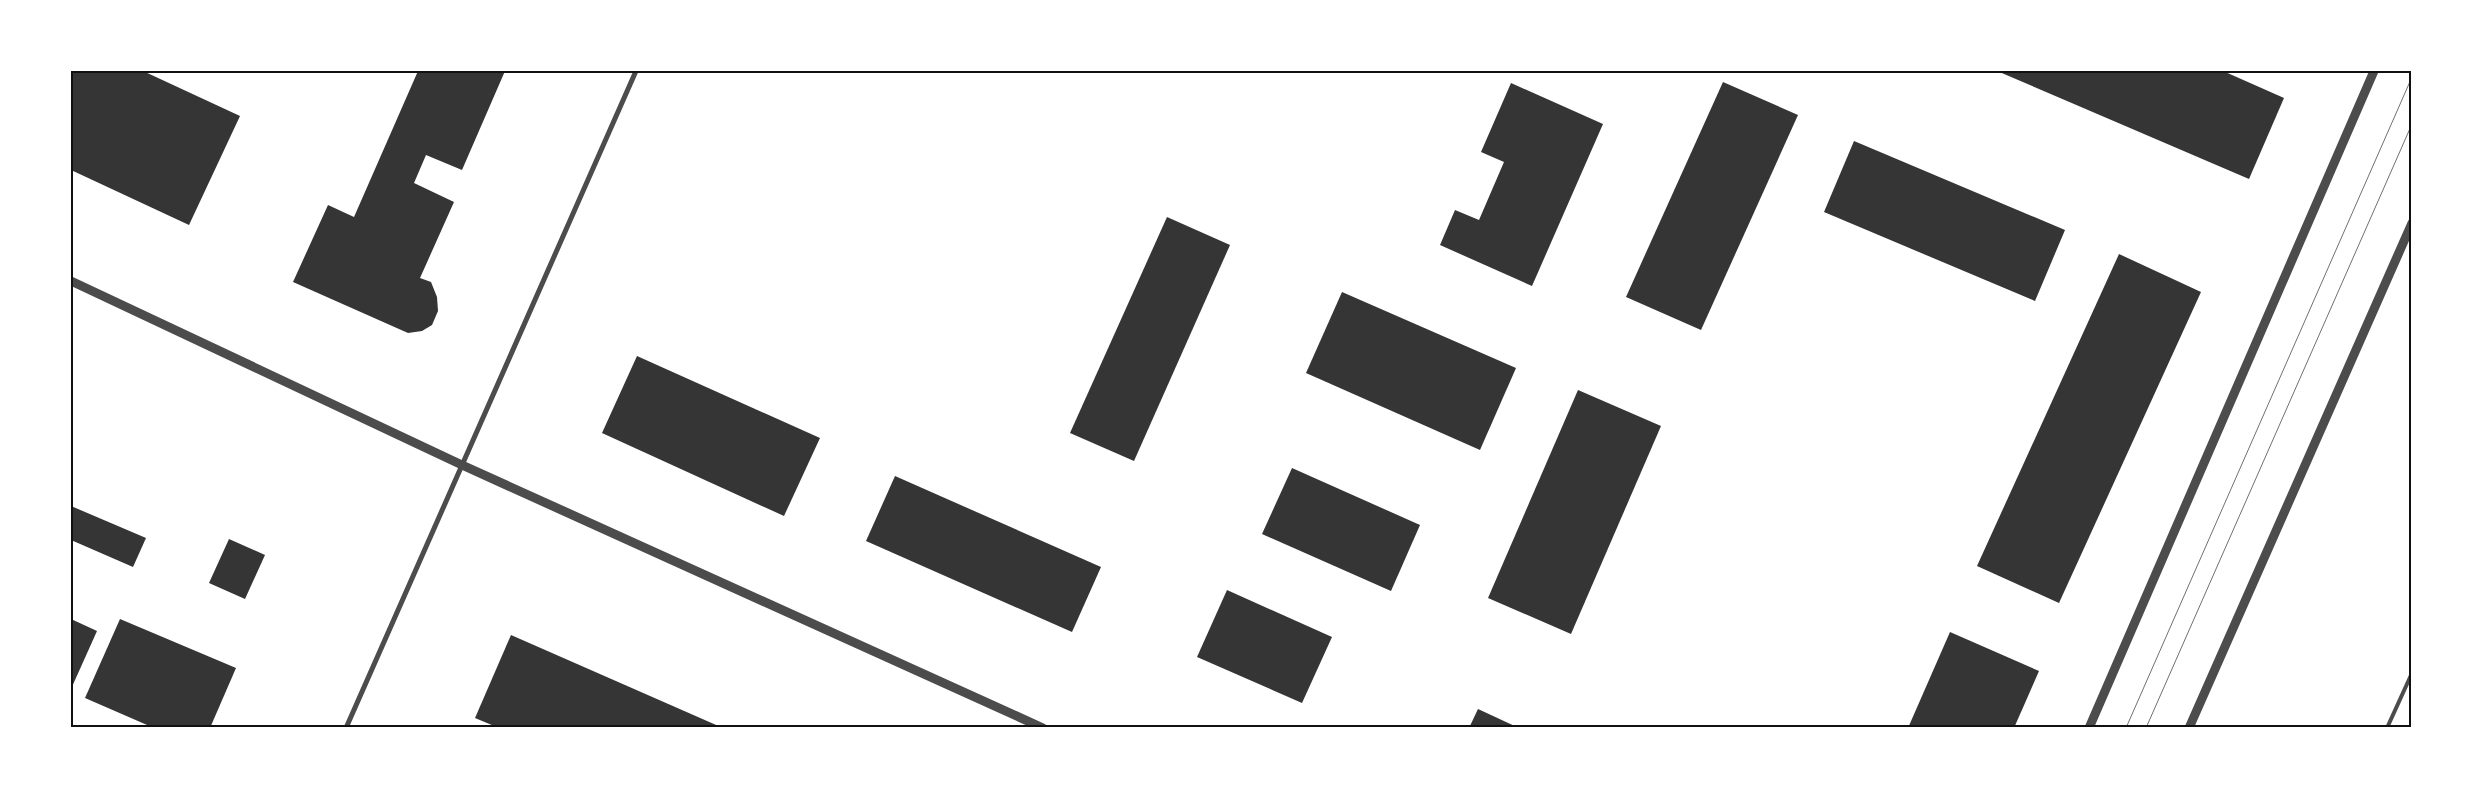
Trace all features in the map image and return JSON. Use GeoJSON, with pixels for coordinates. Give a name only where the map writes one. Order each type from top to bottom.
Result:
{"type":"FeatureCollection","features":[{"type":"Feature","properties":{"kind":"street"},"geometry":{"type":"LineString","coordinates":[[346,728],[636,71]]}},
{"type":"Feature","properties":{"kind":"street"},"geometry":{"type":"LineString","coordinates":[[2089,728],[2374,71]]}},
{"type":"Feature","properties":{"kind":"street"},"geometry":{"type":"LineString","coordinates":[[2189,728],[2412,223]]}},
{"type":"Feature","properties":{"kind":"street"},"geometry":{"type":"LineString","coordinates":[[71,281],[462,465],[1043,728]]}},
{"type":"Feature","properties":{"kind":"lane"},"geometry":{"type":"LineString","coordinates":[[2387,728],[2412,673]]}},
{"type":"Feature","properties":{"kind":"building"},"geometry":{"type":"Polygon","coordinates":[[[71,71],[143,71],[240,116],[189,225],[71,170],[71,71]]]}},
{"type":"Feature","properties":{"kind":"building"},"geometry":{"type":"Polygon","coordinates":[[[418,71],[505,71],[462,170],[426,155],[414,183],[454,202],[420,278],[431,282],[437,297],[438,311],[432,325],[422,331],[408,333],[293,282],[328,205],[354,217],[418,71]]]}},
{"type":"Feature","properties":{"kind":"building"},"geometry":{"type":"Polygon","coordinates":[[[1997,71],[2223,71],[2284,98],[2249,179],[1997,71]]]}},
{"type":"Feature","properties":{"kind":"building"},"geometry":{"type":"Polygon","coordinates":[[[1723,82],[1798,115],[1701,330],[1626,297],[1723,82]]]}},
{"type":"Feature","properties":{"kind":"building"},"geometry":{"type":"Polygon","coordinates":[[[1511,83],[1603,124],[1532,286],[1440,245],[1455,210],[1479,220],[1504,162],[1481,152],[1511,83]]]}},
{"type":"Feature","properties":{"kind":"building"},"geometry":{"type":"Polygon","coordinates":[[[1854,141],[2065,230],[2035,301],[1824,212],[1854,141]]]}},
{"type":"Feature","properties":{"kind":"building"},"geometry":{"type":"Polygon","coordinates":[[[1167,217],[1230,245],[1134,461],[1070,433],[1167,217]]]}},
{"type":"Feature","properties":{"kind":"building"},"geometry":{"type":"Polygon","coordinates":[[[2119,254],[2201,292],[2059,603],[1977,566],[2119,254]]]}},
{"type":"Feature","properties":{"kind":"building"},"geometry":{"type":"Polygon","coordinates":[[[1342,292],[1516,368],[1480,450],[1306,373],[1342,292]]]}},
{"type":"Feature","properties":{"kind":"building"},"geometry":{"type":"Polygon","coordinates":[[[637,356],[820,438],[784,516],[602,433],[637,356]]]}},
{"type":"Feature","properties":{"kind":"building"},"geometry":{"type":"Polygon","coordinates":[[[1578,390],[1661,426],[1571,634],[1488,598],[1578,390]]]}},
{"type":"Feature","properties":{"kind":"building"},"geometry":{"type":"Polygon","coordinates":[[[1292,468],[1420,525],[1391,591],[1262,534],[1292,468]]]}},
{"type":"Feature","properties":{"kind":"building"},"geometry":{"type":"Polygon","coordinates":[[[895,476],[1101,567],[1072,632],[866,541],[895,476]]]}},
{"type":"Feature","properties":{"kind":"building"},"geometry":{"type":"Polygon","coordinates":[[[71,506],[146,538],[133,567],[71,540],[71,506]]]}},
{"type":"Feature","properties":{"kind":"building"},"geometry":{"type":"Polygon","coordinates":[[[229,539],[265,555],[245,599],[209,583],[229,539]]]}},
{"type":"Feature","properties":{"kind":"building"},"geometry":{"type":"Polygon","coordinates":[[[1227,590],[1332,637],[1302,703],[1197,657],[1227,590]]]}},
{"type":"Feature","properties":{"kind":"building"},"geometry":{"type":"Polygon","coordinates":[[[71,619],[97,631],[71,689],[71,619]]]}},
{"type":"Feature","properties":{"kind":"building"},"geometry":{"type":"Polygon","coordinates":[[[120,619],[236,668],[210,728],[154,728],[85,698],[120,619]]]}},
{"type":"Feature","properties":{"kind":"building"},"geometry":{"type":"Polygon","coordinates":[[[1950,632],[2039,671],[2014,728],[1908,728],[1950,632]]]}},
{"type":"Feature","properties":{"kind":"building"},"geometry":{"type":"Polygon","coordinates":[[[511,635],[723,728],[499,728],[475,718],[511,635]]]}},
{"type":"Feature","properties":{"kind":"building"},"geometry":{"type":"Polygon","coordinates":[[[1478,709],[1519,728],[1469,728],[1478,709]]]}},
{"type":"Feature","properties":{"kind":"tram line"},"geometry":{"type":"LineString","coordinates":[[2126,728],[2412,77]]}},
{"type":"Feature","properties":{"kind":"tram line"},"geometry":{"type":"LineString","coordinates":[[2146,728],[2412,124]]}}]}
